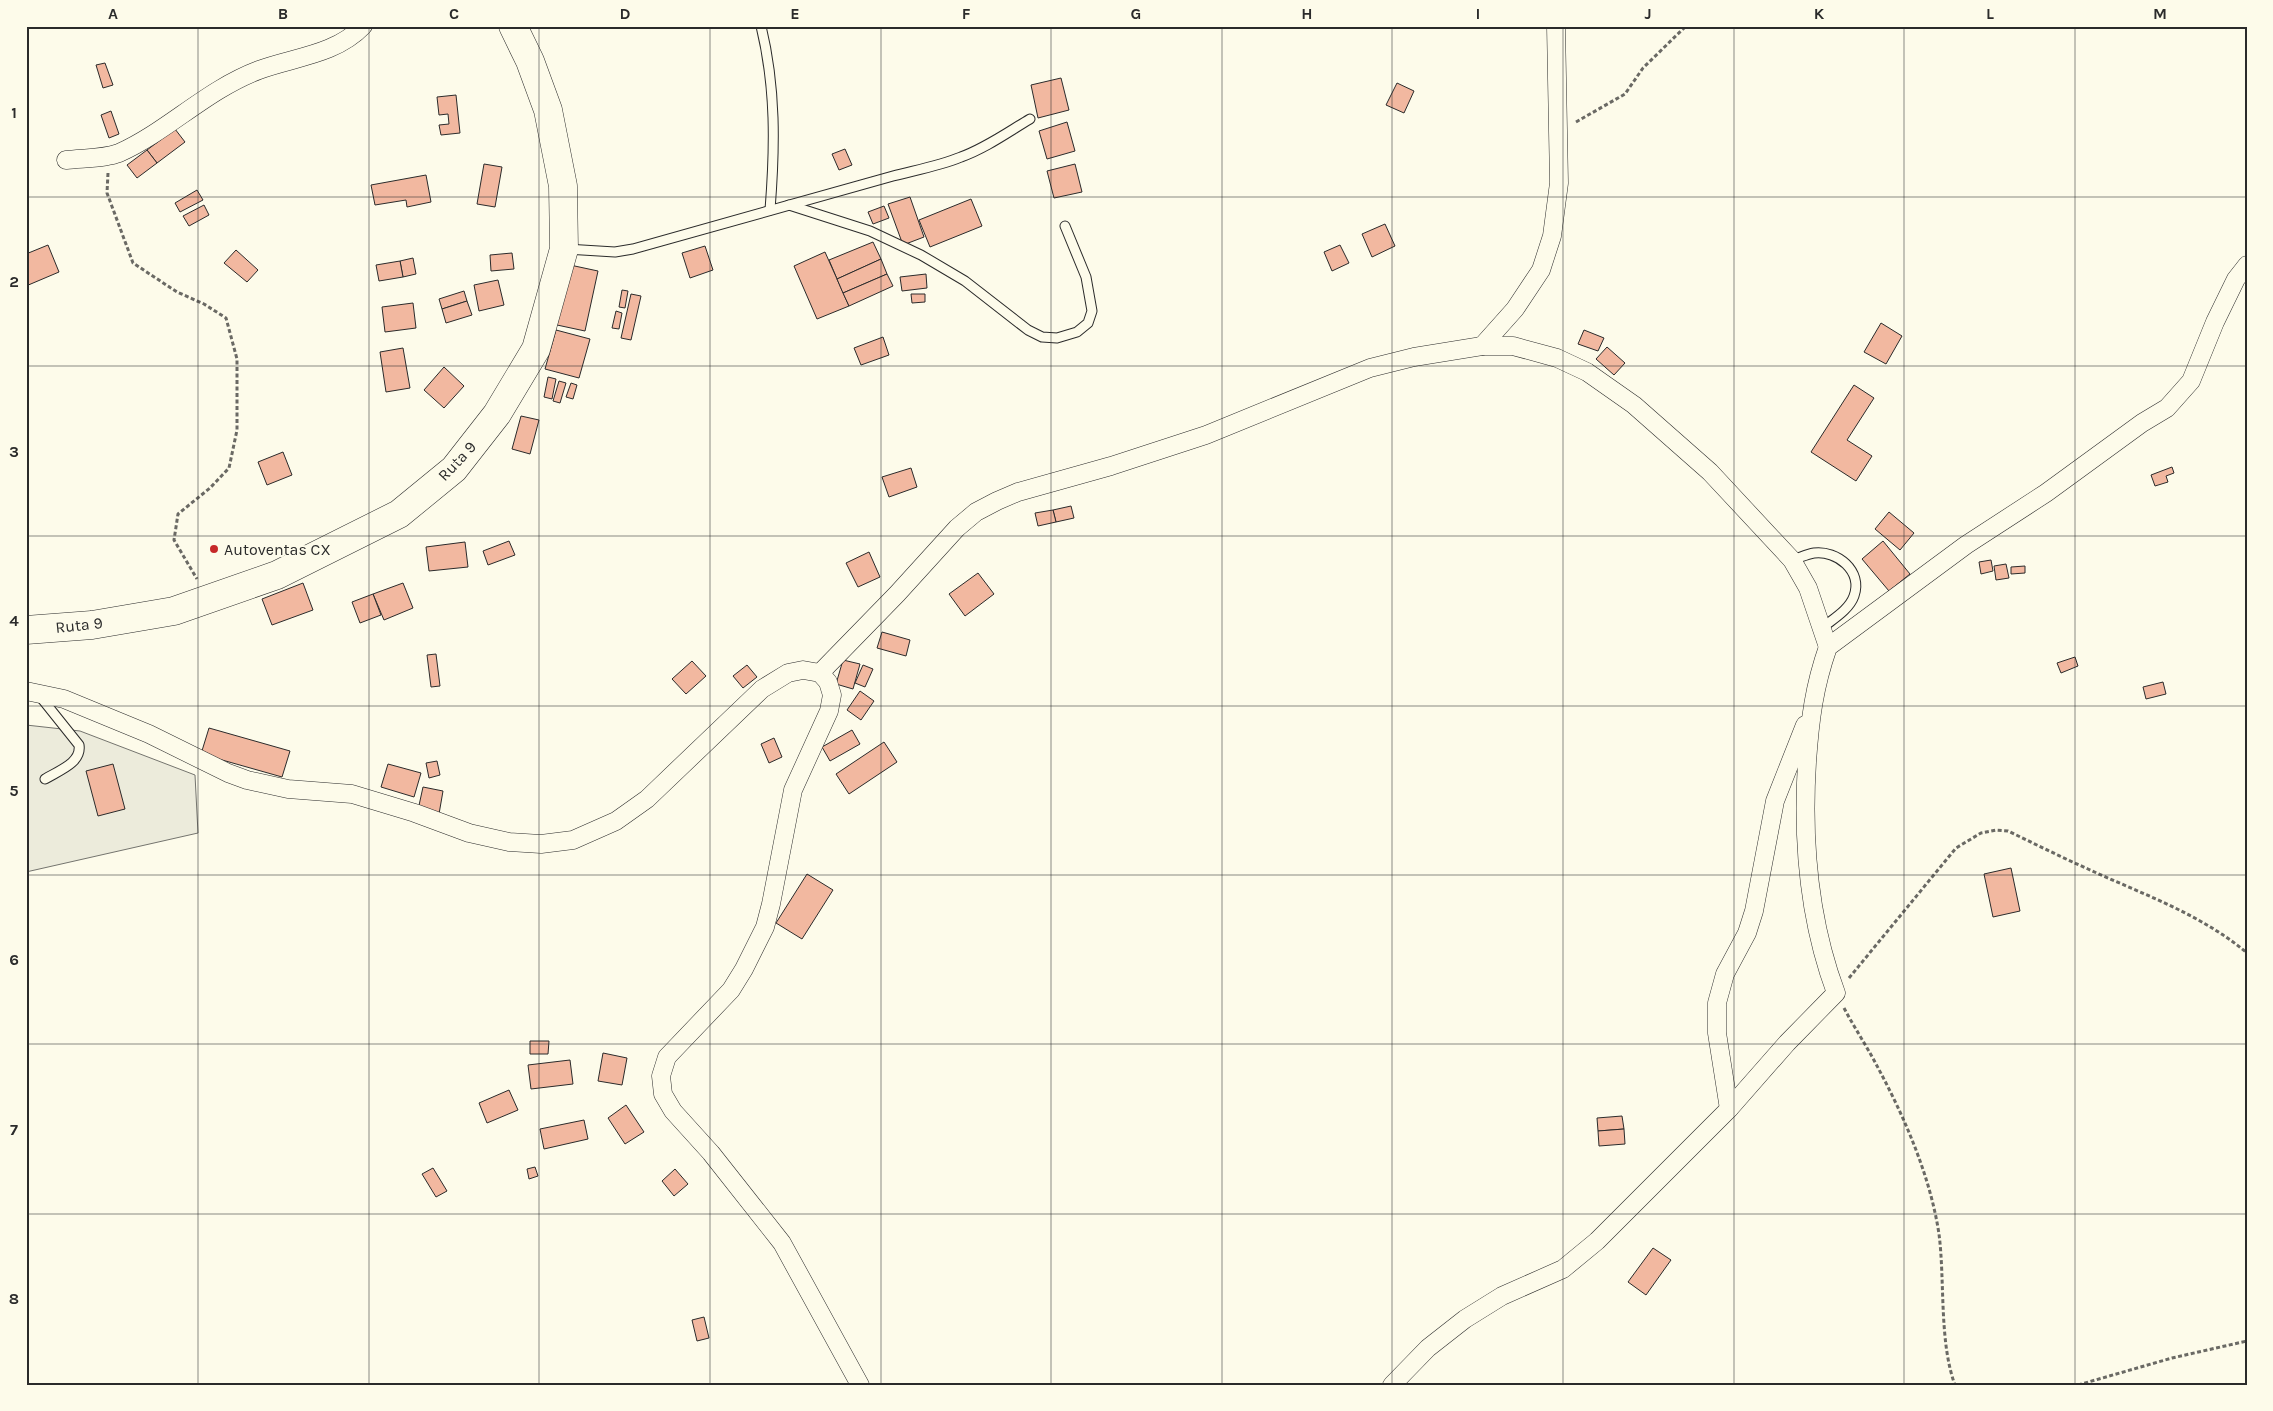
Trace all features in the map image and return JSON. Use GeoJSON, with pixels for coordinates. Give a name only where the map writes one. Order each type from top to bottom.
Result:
{"type":"FeatureCollection","features":[{"type":"Feature","properties":{"kind":"main road","name":"Ruta 9"},"geometry":{"type":"LineString","coordinates":[[26,630],[92,625],[174,611],[277,575],[400,514],[454,469],[497,414],[536,348],[564,249],[563,186],[548,110],[530,61],[513,26]]}},
{"type":"Feature","properties":{"kind":"street"},"geometry":{"type":"LineString","coordinates":[[66,160],[118,153],[152,134],[225,85],[261,69],[316,54],[341,42],[363,26]]}},
{"type":"Feature","properties":{"kind":"street"},"geometry":{"type":"LineString","coordinates":[[1482,346],[1515,309],[1541,270],[1552,236],[1560,183],[1556,26]]}},
{"type":"Feature","properties":{"kind":"street"},"geometry":{"type":"LineString","coordinates":[[1729,1109],[1717,1033],[1717,1003],[1725,974],[1746,933],[1754,911],[1775,801],[1811,708],[1819,672],[1828,647],[1966,545],[2046,493],[2142,422],[2167,408],[2191,381],[2215,322],[2236,278],[2247,265]]}},
{"type":"Feature","properties":{"kind":"street"},"geometry":{"type":"LineString","coordinates":[[820,672],[897,594],[957,528],[976,512],[997,501],[1018,492],[1111,466],[1206,435],[1370,368],[1414,357],[1482,346],[1513,346],[1557,358],[1587,372],[1634,405],[1710,472],[1792,560],[1808,588],[1828,647]]}},
{"type":"Feature","properties":{"kind":"street"},"geometry":{"type":"LineString","coordinates":[[32,692],[73,703],[149,734],[228,773],[247,780],[288,789],[338,792],[360,796],[415,813],[469,833],[509,842],[541,844],[573,840],[616,821],[647,799],[762,689],[788,673],[803,670],[820,672],[828,682],[832,695],[829,711],[793,790],[765,926],[756,948],[740,976],[724,997],[667,1057],[662,1076],[663,1094],[673,1111],[711,1153],[782,1243],[860,1385]]}},
{"type":"Feature","properties":{"kind":"street"},"geometry":{"type":"LineString","coordinates":[[1392,1385],[1428,1348],[1465,1319],[1502,1296],[1563,1269],[1597,1242],[1729,1109],[1787,1043],[1836,993],[1818,938],[1808,880],[1804,818],[1811,708]]}},
{"type":"Feature","properties":{"kind":"lane"},"geometry":{"type":"LineString","coordinates":[[761,26],[769,57],[774,100],[775,149],[770,210]]}},
{"type":"Feature","properties":{"kind":"lane"},"geometry":{"type":"LineString","coordinates":[[564,249],[615,252],[633,249],[962,157],[1030,119]]}},
{"type":"Feature","properties":{"kind":"lane"},"geometry":{"type":"LineString","coordinates":[[789,205],[870,231],[921,255],[965,282],[1028,330],[1042,338],[1057,338],[1077,332],[1088,323],[1092,311],[1086,278],[1065,226]]}},
{"type":"Feature","properties":{"kind":"lane"},"geometry":{"type":"LineString","coordinates":[[1792,560],[1814,553],[1829,553],[1841,559],[1852,571],[1856,584],[1854,597],[1842,612],[1822,628]]}},
{"type":"Feature","properties":{"kind":"lane"},"geometry":{"type":"LineString","coordinates":[[32,692],[79,746],[80,753],[77,760],[45,779]]}},
{"type":"Feature","properties":{"kind":"path"},"geometry":{"type":"LineString","coordinates":[[1558,133],[1591,112],[1625,94],[1643,68],[1686,26]]}},
{"type":"Feature","properties":{"kind":"path"},"geometry":{"type":"LineString","coordinates":[[110,155],[107,193],[133,263],[177,292],[204,304],[226,318],[237,358],[237,430],[229,468],[210,488],[178,514],[174,540],[210,598]]}},
{"type":"Feature","properties":{"kind":"path"},"geometry":{"type":"LineString","coordinates":[[1955,1385],[1945,1327],[1938,1234],[1928,1188],[1915,1147],[1876,1065],[1836,993],[1956,848],[1981,833],[1996,830],[2008,831],[2088,870],[2164,902],[2235,943],[2247,953]]}},
{"type":"Feature","properties":{"kind":"path"},"geometry":{"type":"LineString","coordinates":[[2078,1385],[2172,1358],[2247,1340]]}},
{"type":"Feature","properties":{"kind":"shaded area"},"geometry":{"type":"Polygon","coordinates":[[[26,725],[80,731],[195,775],[198,833],[26,872],[26,725]]]}},
{"type":"Feature","properties":{"kind":"building"},"geometry":{"type":"Polygon","coordinates":[[[105,63],[113,85],[103,88],[96,65],[105,63]]]}},
{"type":"Feature","properties":{"kind":"building"},"geometry":{"type":"Polygon","coordinates":[[[1061,78],[1069,110],[1038,118],[1031,85],[1061,78]]]}},
{"type":"Feature","properties":{"kind":"building"},"geometry":{"type":"Polygon","coordinates":[[[1397,83],[1414,91],[1404,113],[1386,105],[1397,83]]]}},
{"type":"Feature","properties":{"kind":"building"},"geometry":{"type":"Polygon","coordinates":[[[456,95],[460,133],[441,135],[439,125],[449,124],[448,114],[439,115],[437,97],[456,95]]]}},
{"type":"Feature","properties":{"kind":"building"},"geometry":{"type":"Polygon","coordinates":[[[111,111],[119,134],[109,138],[101,115],[111,111]]]}},
{"type":"Feature","properties":{"kind":"building"},"geometry":{"type":"Polygon","coordinates":[[[1067,122],[1075,151],[1047,159],[1039,131],[1067,122]]]}},
{"type":"Feature","properties":{"kind":"building"},"geometry":{"type":"Polygon","coordinates":[[[175,129],[185,142],[157,163],[147,150],[175,129]]]}},
{"type":"Feature","properties":{"kind":"building"},"geometry":{"type":"Polygon","coordinates":[[[845,149],[852,165],[839,170],[832,154],[845,149]]]}},
{"type":"Feature","properties":{"kind":"building"},"geometry":{"type":"Polygon","coordinates":[[[147,150],[157,163],[137,178],[127,165],[147,150]]]}},
{"type":"Feature","properties":{"kind":"building"},"geometry":{"type":"Polygon","coordinates":[[[484,164],[502,167],[495,207],[477,204],[484,164]]]}},
{"type":"Feature","properties":{"kind":"building"},"geometry":{"type":"Polygon","coordinates":[[[1075,164],[1082,192],[1054,198],[1047,171],[1075,164]]]}},
{"type":"Feature","properties":{"kind":"building"},"geometry":{"type":"Polygon","coordinates":[[[426,175],[431,202],[407,207],[406,200],[375,205],[371,185],[426,175]]]}},
{"type":"Feature","properties":{"kind":"building"},"geometry":{"type":"Polygon","coordinates":[[[197,190],[203,200],[180,212],[175,203],[197,190]]]}},
{"type":"Feature","properties":{"kind":"building"},"geometry":{"type":"Polygon","coordinates":[[[910,197],[924,237],[903,245],[888,204],[910,197]]]}},
{"type":"Feature","properties":{"kind":"building"},"geometry":{"type":"Polygon","coordinates":[[[971,199],[982,226],[930,247],[919,220],[971,199]]]}},
{"type":"Feature","properties":{"kind":"building"},"geometry":{"type":"Polygon","coordinates":[[[204,205],[209,215],[189,226],[183,216],[204,205]]]}},
{"type":"Feature","properties":{"kind":"building"},"geometry":{"type":"Polygon","coordinates":[[[884,206],[889,218],[873,224],[868,212],[884,206]]]}},
{"type":"Feature","properties":{"kind":"building"},"geometry":{"type":"Polygon","coordinates":[[[1385,224],[1395,246],[1372,257],[1362,234],[1385,224]]]}},
{"type":"Feature","properties":{"kind":"building"},"geometry":{"type":"Polygon","coordinates":[[[873,242],[881,259],[837,279],[829,260],[873,242]]]}},
{"type":"Feature","properties":{"kind":"building"},"geometry":{"type":"Polygon","coordinates":[[[48,245],[59,272],[26,286],[26,254],[48,245]]]}},
{"type":"Feature","properties":{"kind":"building"},"geometry":{"type":"Polygon","coordinates":[[[1340,245],[1349,263],[1332,271],[1324,252],[1340,245]]]}},
{"type":"Feature","properties":{"kind":"building"},"geometry":{"type":"Polygon","coordinates":[[[705,246],[713,270],[690,278],[682,253],[705,246]]]}},
{"type":"Feature","properties":{"kind":"building"},"geometry":{"type":"Polygon","coordinates":[[[236,250],[258,270],[247,282],[224,263],[236,250]]]}},
{"type":"Feature","properties":{"kind":"building"},"geometry":{"type":"Polygon","coordinates":[[[825,252],[849,306],[817,319],[794,266],[825,252]]]}},
{"type":"Feature","properties":{"kind":"building"},"geometry":{"type":"Polygon","coordinates":[[[512,253],[514,269],[491,271],[490,255],[512,253]]]}},
{"type":"Feature","properties":{"kind":"building"},"geometry":{"type":"Polygon","coordinates":[[[413,258],[416,274],[403,277],[400,261],[413,258]]]}},
{"type":"Feature","properties":{"kind":"building"},"geometry":{"type":"Polygon","coordinates":[[[881,259],[887,274],[843,293],[837,279],[881,259]]]}},
{"type":"Feature","properties":{"kind":"building"},"geometry":{"type":"Polygon","coordinates":[[[400,261],[403,277],[379,281],[376,265],[400,261]]]}},
{"type":"Feature","properties":{"kind":"building"},"geometry":{"type":"Polygon","coordinates":[[[570,265],[598,271],[585,331],[557,325],[570,265]]]}},
{"type":"Feature","properties":{"kind":"building"},"geometry":{"type":"Polygon","coordinates":[[[887,274],[893,286],[849,306],[843,293],[887,274]]]}},
{"type":"Feature","properties":{"kind":"building"},"geometry":{"type":"Polygon","coordinates":[[[926,274],[927,288],[902,291],[900,277],[926,274]]]}},
{"type":"Feature","properties":{"kind":"building"},"geometry":{"type":"Polygon","coordinates":[[[498,280],[504,305],[479,311],[474,285],[498,280]]]}},
{"type":"Feature","properties":{"kind":"building"},"geometry":{"type":"Polygon","coordinates":[[[622,290],[628,291],[625,308],[619,307],[622,290]]]}},
{"type":"Feature","properties":{"kind":"building"},"geometry":{"type":"Polygon","coordinates":[[[464,291],[467,301],[442,309],[439,299],[464,291]]]}},
{"type":"Feature","properties":{"kind":"building"},"geometry":{"type":"Polygon","coordinates":[[[631,294],[641,296],[631,340],[621,338],[631,294]]]}},
{"type":"Feature","properties":{"kind":"building"},"geometry":{"type":"Polygon","coordinates":[[[911,294],[925,294],[925,302],[912,303],[911,294]]]}},
{"type":"Feature","properties":{"kind":"building"},"geometry":{"type":"Polygon","coordinates":[[[467,301],[472,315],[446,323],[442,309],[467,301]]]}},
{"type":"Feature","properties":{"kind":"building"},"geometry":{"type":"Polygon","coordinates":[[[413,303],[416,328],[385,332],[382,307],[413,303]]]}},
{"type":"Feature","properties":{"kind":"building"},"geometry":{"type":"Polygon","coordinates":[[[616,311],[622,313],[619,329],[612,328],[616,311]]]}},
{"type":"Feature","properties":{"kind":"building"},"geometry":{"type":"Polygon","coordinates":[[[1881,323],[1902,336],[1886,364],[1864,352],[1881,323]]]}},
{"type":"Feature","properties":{"kind":"building"},"geometry":{"type":"Polygon","coordinates":[[[556,330],[590,339],[579,378],[545,369],[556,330]]]}},
{"type":"Feature","properties":{"kind":"building"},"geometry":{"type":"Polygon","coordinates":[[[1584,330],[1604,338],[1598,351],[1578,344],[1584,330]]]}},
{"type":"Feature","properties":{"kind":"building"},"geometry":{"type":"Polygon","coordinates":[[[883,337],[889,355],[861,365],[854,348],[883,337]]]}},
{"type":"Feature","properties":{"kind":"building"},"geometry":{"type":"Polygon","coordinates":[[[1607,347],[1625,363],[1614,375],[1596,359],[1607,347]]]}},
{"type":"Feature","properties":{"kind":"building"},"geometry":{"type":"Polygon","coordinates":[[[403,348],[410,388],[386,392],[380,352],[403,348]]]}},
{"type":"Feature","properties":{"kind":"building"},"geometry":{"type":"Polygon","coordinates":[[[444,367],[464,386],[444,408],[424,390],[444,367]]]}},
{"type":"Feature","properties":{"kind":"building"},"geometry":{"type":"Polygon","coordinates":[[[548,377],[556,379],[552,399],[544,397],[548,377]]]}},
{"type":"Feature","properties":{"kind":"building"},"geometry":{"type":"Polygon","coordinates":[[[559,381],[566,383],[560,403],[553,401],[559,381]]]}},
{"type":"Feature","properties":{"kind":"building"},"geometry":{"type":"Polygon","coordinates":[[[571,383],[577,385],[573,399],[566,397],[571,383]]]}},
{"type":"Feature","properties":{"kind":"building"},"geometry":{"type":"Polygon","coordinates":[[[1854,385],[1874,398],[1847,440],[1872,456],[1856,481],[1811,452],[1854,385]]]}},
{"type":"Feature","properties":{"kind":"building"},"geometry":{"type":"Polygon","coordinates":[[[521,416],[539,420],[530,454],[512,449],[521,416]]]}},
{"type":"Feature","properties":{"kind":"building"},"geometry":{"type":"Polygon","coordinates":[[[283,452],[292,475],[267,485],[258,462],[283,452]]]}},
{"type":"Feature","properties":{"kind":"building"},"geometry":{"type":"Polygon","coordinates":[[[2172,467],[2174,473],[2166,476],[2168,482],[2155,486],[2151,475],[2172,467]]]}},
{"type":"Feature","properties":{"kind":"building"},"geometry":{"type":"Polygon","coordinates":[[[911,468],[917,487],[889,497],[882,477],[911,468]]]}},
{"type":"Feature","properties":{"kind":"building"},"geometry":{"type":"Polygon","coordinates":[[[1071,506],[1074,518],[1056,522],[1053,510],[1071,506]]]}},
{"type":"Feature","properties":{"kind":"building"},"geometry":{"type":"Polygon","coordinates":[[[1053,510],[1056,522],[1038,526],[1035,513],[1053,510]]]}},
{"type":"Feature","properties":{"kind":"building"},"geometry":{"type":"Polygon","coordinates":[[[1889,512],[1914,533],[1900,550],[1875,529],[1889,512]]]}},
{"type":"Feature","properties":{"kind":"building"},"geometry":{"type":"Polygon","coordinates":[[[509,541],[515,555],[488,565],[483,551],[509,541]]]}},
{"type":"Feature","properties":{"kind":"building"},"geometry":{"type":"Polygon","coordinates":[[[1883,541],[1910,574],[1889,591],[1862,559],[1883,541]]]}},
{"type":"Feature","properties":{"kind":"building"},"geometry":{"type":"Polygon","coordinates":[[[465,542],[468,567],[429,571],[426,547],[465,542]]]}},
{"type":"Feature","properties":{"kind":"building"},"geometry":{"type":"Polygon","coordinates":[[[869,552],[880,577],[858,587],[846,563],[869,552]]]}},
{"type":"Feature","properties":{"kind":"building"},"geometry":{"type":"Polygon","coordinates":[[[1991,560],[1993,571],[1981,574],[1979,562],[1991,560]]]}},
{"type":"Feature","properties":{"kind":"building"},"geometry":{"type":"Polygon","coordinates":[[[2006,564],[2009,578],[1996,580],[1994,566],[2006,564]]]}},
{"type":"Feature","properties":{"kind":"building"},"geometry":{"type":"Polygon","coordinates":[[[2025,566],[2025,573],[2011,574],[2011,567],[2025,566]]]}},
{"type":"Feature","properties":{"kind":"building"},"geometry":{"type":"Polygon","coordinates":[[[978,573],[994,594],[965,616],[949,594],[978,573]]]}},
{"type":"Feature","properties":{"kind":"building"},"geometry":{"type":"Polygon","coordinates":[[[303,583],[313,610],[272,625],[262,599],[303,583]]]}},
{"type":"Feature","properties":{"kind":"building"},"geometry":{"type":"Polygon","coordinates":[[[403,583],[413,608],[384,620],[373,594],[403,583]]]}},
{"type":"Feature","properties":{"kind":"building"},"geometry":{"type":"Polygon","coordinates":[[[373,594],[381,615],[360,623],[352,602],[373,594]]]}},
{"type":"Feature","properties":{"kind":"building"},"geometry":{"type":"Polygon","coordinates":[[[882,632],[910,640],[906,656],[877,648],[882,632]]]}},
{"type":"Feature","properties":{"kind":"building"},"geometry":{"type":"Polygon","coordinates":[[[436,654],[440,686],[431,687],[427,655],[436,654]]]}},
{"type":"Feature","properties":{"kind":"building"},"geometry":{"type":"Polygon","coordinates":[[[2075,657],[2078,666],[2061,673],[2057,663],[2075,657]]]}},
{"type":"Feature","properties":{"kind":"building"},"geometry":{"type":"Polygon","coordinates":[[[843,660],[860,664],[853,689],[836,684],[843,660]]]}},
{"type":"Feature","properties":{"kind":"building"},"geometry":{"type":"Polygon","coordinates":[[[692,661],[706,676],[686,694],[672,679],[692,661]]]}},
{"type":"Feature","properties":{"kind":"building"},"geometry":{"type":"Polygon","coordinates":[[[747,665],[757,677],[743,688],[733,676],[747,665]]]}},
{"type":"Feature","properties":{"kind":"building"},"geometry":{"type":"Polygon","coordinates":[[[863,665],[873,669],[865,687],[855,683],[863,665]]]}},
{"type":"Feature","properties":{"kind":"building"},"geometry":{"type":"Polygon","coordinates":[[[2163,682],[2166,694],[2146,699],[2143,687],[2163,682]]]}},
{"type":"Feature","properties":{"kind":"building"},"geometry":{"type":"Polygon","coordinates":[[[860,691],[874,701],[861,720],[847,710],[860,691]]]}},
{"type":"Feature","properties":{"kind":"building"},"geometry":{"type":"Polygon","coordinates":[[[209,728],[290,751],[282,777],[201,754],[209,728]]]}},
{"type":"Feature","properties":{"kind":"building"},"geometry":{"type":"Polygon","coordinates":[[[852,730],[860,744],[830,761],[822,747],[852,730]]]}},
{"type":"Feature","properties":{"kind":"building"},"geometry":{"type":"Polygon","coordinates":[[[774,738],[782,757],[769,763],[761,744],[774,738]]]}},
{"type":"Feature","properties":{"kind":"building"},"geometry":{"type":"Polygon","coordinates":[[[884,742],[897,762],[849,794],[836,774],[884,742]]]}},
{"type":"Feature","properties":{"kind":"building"},"geometry":{"type":"Polygon","coordinates":[[[437,761],[440,775],[429,778],[426,763],[437,761]]]}},
{"type":"Feature","properties":{"kind":"building"},"geometry":{"type":"Polygon","coordinates":[[[113,764],[125,809],[98,816],[86,771],[113,764]]]}},
{"type":"Feature","properties":{"kind":"building"},"geometry":{"type":"Polygon","coordinates":[[[388,764],[421,773],[414,797],[381,787],[388,764]]]}},
{"type":"Feature","properties":{"kind":"building"},"geometry":{"type":"Polygon","coordinates":[[[423,787],[443,791],[439,814],[418,810],[423,787]]]}},
{"type":"Feature","properties":{"kind":"building"},"geometry":{"type":"Polygon","coordinates":[[[2011,868],[2020,911],[1993,917],[1984,874],[2011,868]]]}},
{"type":"Feature","properties":{"kind":"building"},"geometry":{"type":"Polygon","coordinates":[[[807,874],[833,890],[802,939],[776,923],[807,874]]]}},
{"type":"Feature","properties":{"kind":"building"},"geometry":{"type":"Polygon","coordinates":[[[530,1041],[549,1041],[548,1054],[530,1054],[530,1041]]]}},
{"type":"Feature","properties":{"kind":"building"},"geometry":{"type":"Polygon","coordinates":[[[603,1053],[627,1058],[622,1085],[598,1081],[603,1053]]]}},
{"type":"Feature","properties":{"kind":"building"},"geometry":{"type":"Polygon","coordinates":[[[570,1060],[573,1084],[531,1089],[528,1065],[570,1060]]]}},
{"type":"Feature","properties":{"kind":"building"},"geometry":{"type":"Polygon","coordinates":[[[509,1090],[518,1110],[487,1123],[479,1103],[509,1090]]]}},
{"type":"Feature","properties":{"kind":"building"},"geometry":{"type":"Polygon","coordinates":[[[626,1105],[644,1132],[625,1144],[608,1118],[626,1105]]]}},
{"type":"Feature","properties":{"kind":"building"},"geometry":{"type":"Polygon","coordinates":[[[1622,1116],[1624,1129],[1598,1131],[1597,1118],[1622,1116]]]}},
{"type":"Feature","properties":{"kind":"building"},"geometry":{"type":"Polygon","coordinates":[[[584,1120],[588,1139],[544,1149],[540,1129],[584,1120]]]}},
{"type":"Feature","properties":{"kind":"building"},"geometry":{"type":"Polygon","coordinates":[[[1624,1129],[1625,1144],[1599,1146],[1598,1131],[1624,1129]]]}},
{"type":"Feature","properties":{"kind":"building"},"geometry":{"type":"Polygon","coordinates":[[[535,1167],[538,1176],[529,1179],[527,1169],[535,1167]]]}},
{"type":"Feature","properties":{"kind":"building"},"geometry":{"type":"Polygon","coordinates":[[[433,1168],[447,1191],[436,1197],[422,1174],[433,1168]]]}},
{"type":"Feature","properties":{"kind":"building"},"geometry":{"type":"Polygon","coordinates":[[[675,1169],[688,1184],[674,1196],[662,1181],[675,1169]]]}},
{"type":"Feature","properties":{"kind":"building"},"geometry":{"type":"Polygon","coordinates":[[[1653,1248],[1671,1260],[1646,1295],[1628,1282],[1653,1248]]]}},
{"type":"Feature","properties":{"kind":"building"},"geometry":{"type":"Polygon","coordinates":[[[704,1317],[709,1338],[697,1341],[692,1320],[704,1317]]]}},
{"type":"Feature","properties":{"kind":"place","name":"Autoventas CX"},"geometry":{"type":"Point","coordinates":[214,549]}}]}
